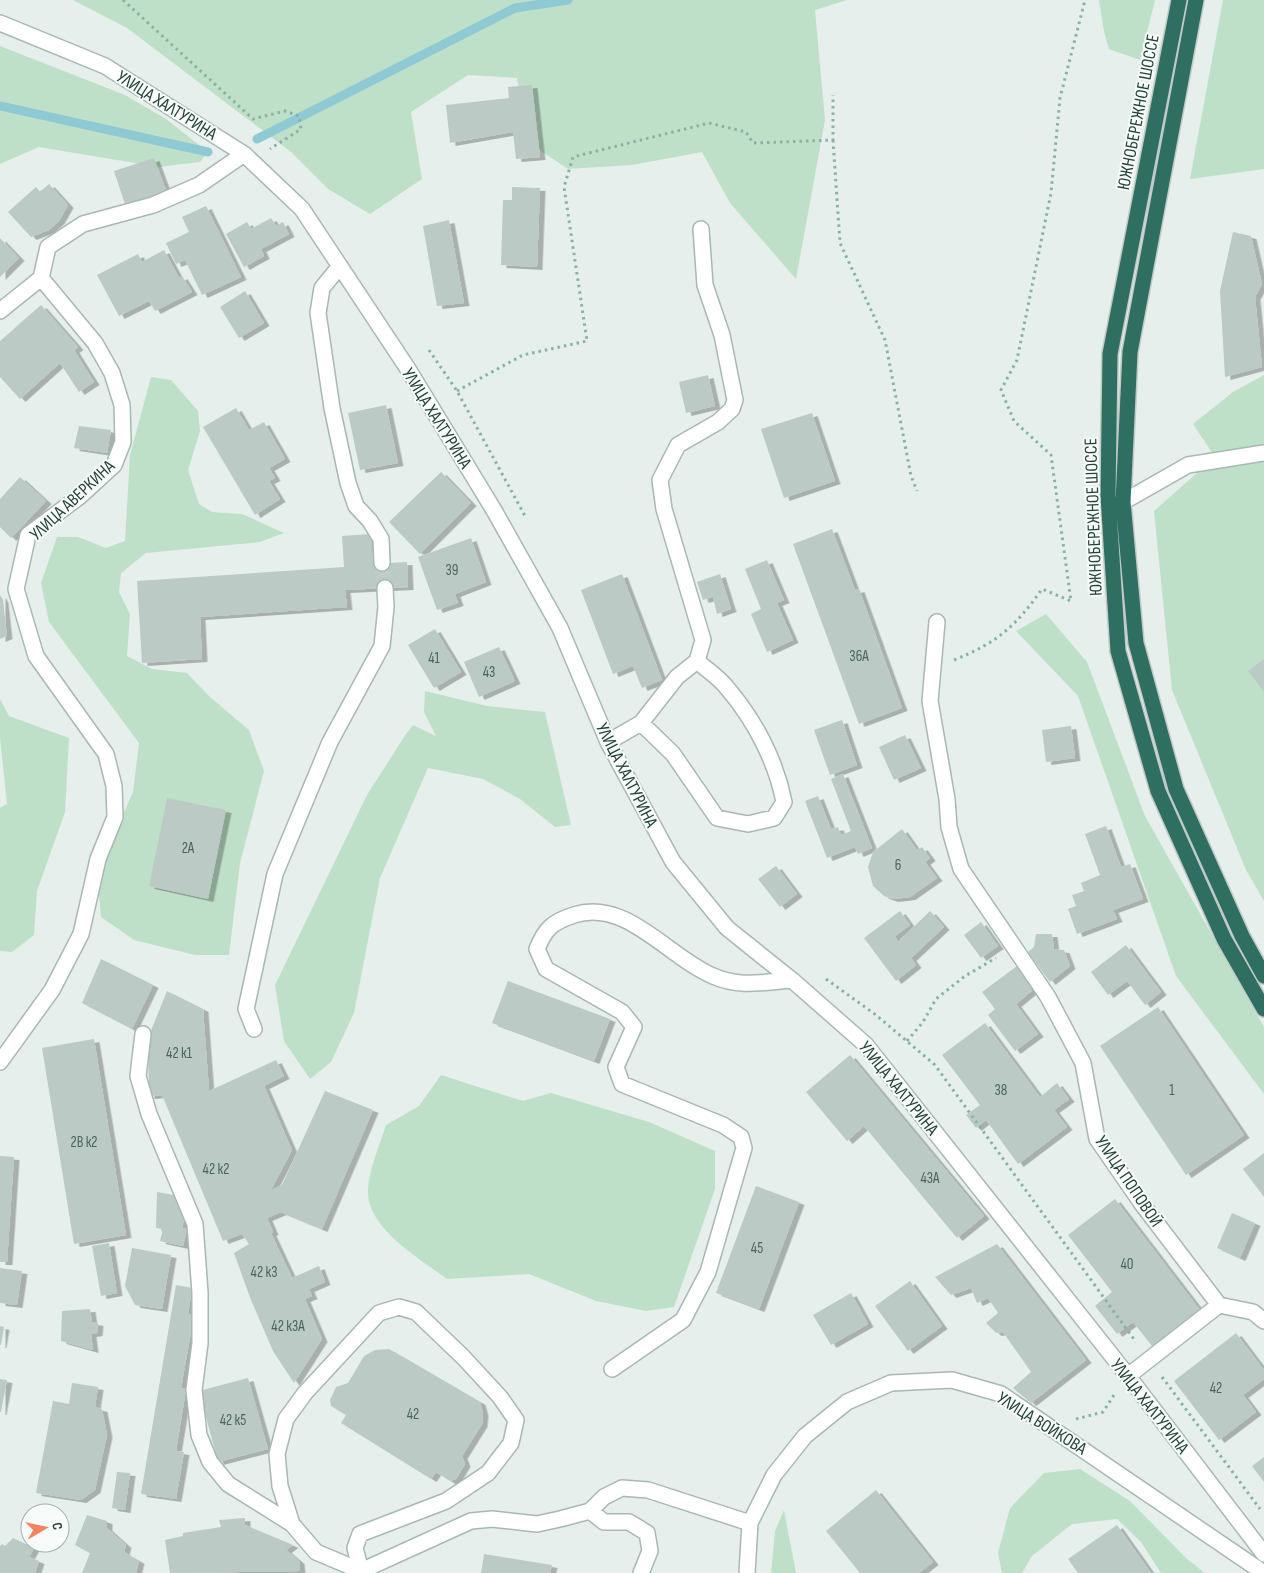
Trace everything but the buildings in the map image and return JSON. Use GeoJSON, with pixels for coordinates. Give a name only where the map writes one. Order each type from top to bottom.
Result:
{"type":"FeatureCollection","features":[{"type":"Feature","properties":{"kind":"highway","name":"ЮЖНОБЕРЕЖНОЕ ШОССЕ"},"geometry":{"type":"LineString","coordinates":[[1179,0],[1110,354],[1108,496],[1118,651],[1158,791],[1224,938],[1264,1009]]}},
{"type":"Feature","properties":{"kind":"highway","name":"ЮЖНОБЕРЕЖНОЕ ШОССЕ"},"geometry":{"type":"LineString","coordinates":[[1196,0],[1130,352],[1123,502],[1136,643],[1176,789],[1242,936],[1264,976]]}},
{"type":"Feature","properties":{"kind":"street","name":"УЛИЦА ХАЛТУРИНА"},"geometry":{"type":"LineString","coordinates":[[0,23],[105,66],[249,158],[302,209],[408,369],[500,520],[560,628],[608,742],[673,862],[727,928],[792,980],[866,1045],[1128,1376],[1264,1554]]}},
{"type":"Feature","properties":{"kind":"street"},"geometry":{"type":"LineString","coordinates":[[0,311],[41,278],[48,247],[83,224],[153,205],[199,185],[249,158]]}},
{"type":"Feature","properties":{"kind":"street"},"geometry":{"type":"LineString","coordinates":[[608,742],[641,723],[677,677],[697,661],[703,640],[669,527],[660,480],[678,445],[718,422],[732,409],[735,400],[722,335],[705,285],[701,229]]}},
{"type":"Feature","properties":{"kind":"street"},"geometry":{"type":"LineString","coordinates":[[340,266],[322,288],[318,313],[332,408],[348,483],[356,506],[370,521],[381,539],[382,563]]}},
{"type":"Feature","properties":{"kind":"street","name":"УЛИЦА АВЕРКИНА"},"geometry":{"type":"LineString","coordinates":[[0,1062],[52,990],[80,934],[98,859],[115,817],[114,786],[106,754],[36,656],[16,589],[28,535],[79,497],[114,465],[123,442],[122,405],[112,373],[95,342],[41,278]]}},
{"type":"Feature","properties":{"kind":"street"},"geometry":{"type":"LineString","coordinates":[[1123,502],[1188,465],[1264,453]]}},
{"type":"Feature","properties":{"kind":"street"},"geometry":{"type":"LineString","coordinates":[[254,1029],[246,1009],[275,874],[330,742],[382,646],[386,607],[384,588]]}},
{"type":"Feature","properties":{"kind":"street","name":"УЛИЦА ПОПОВОЙ"},"geometry":{"type":"LineString","coordinates":[[938,622],[930,701],[950,827],[961,869],[1048,997],[1083,1063],[1097,1139],[1142,1204],[1219,1305]]}},
{"type":"Feature","properties":{"kind":"street"},"geometry":{"type":"LineString","coordinates":[[641,723],[673,754],[717,818],[748,824],[774,818],[784,802],[778,776],[760,736],[728,688],[697,661]]}},
{"type":"Feature","properties":{"kind":"street"},"geometry":{"type":"LineString","coordinates":[[612,1369],[683,1320],[708,1272],[744,1148],[741,1137],[723,1125],[622,1084],[616,1066],[634,1027],[622,1012],[546,969],[537,949],[544,931],[561,919],[574,914],[606,912],[628,920],[666,948],[712,976],[738,984],[792,980]]}},
{"type":"Feature","properties":{"kind":"street"},"geometry":{"type":"LineString","coordinates":[[143,1034],[138,1076],[149,1114],[195,1224],[200,1292],[200,1343],[194,1390],[198,1435],[210,1462],[228,1484],[292,1524],[316,1552],[359,1572],[471,1521],[492,1519],[537,1524],[590,1511],[604,1497],[622,1488],[648,1490],[750,1523]]}},
{"type":"Feature","properties":{"kind":"street"},"geometry":{"type":"LineString","coordinates":[[1128,1376],[1219,1305],[1253,1312],[1264,1321]]}},
{"type":"Feature","properties":{"kind":"street"},"geometry":{"type":"LineString","coordinates":[[292,1524],[280,1486],[278,1454],[286,1419],[305,1393],[379,1313],[399,1307],[416,1312],[464,1357],[500,1396],[516,1420],[511,1443],[488,1473],[446,1501],[360,1534],[355,1548],[359,1572]]}},
{"type":"Feature","properties":{"kind":"street","name":"УЛИЦА ВОЙКОВА"},"geometry":{"type":"LineString","coordinates":[[747,1573],[750,1523],[774,1475],[805,1436],[847,1402],[890,1383],[952,1380],[1001,1394],[1264,1572]]}},
{"type":"Feature","properties":{"kind":"street"},"geometry":{"type":"LineString","coordinates":[[590,1511],[604,1522],[629,1522],[647,1533],[650,1551],[641,1573]]}},
{"type":"Feature","properties":{"kind":"path"},"geometry":{"type":"LineString","coordinates":[[123,0],[252,119],[285,111],[300,116],[301,128],[249,158]]}},
{"type":"Feature","properties":{"kind":"path"},"geometry":{"type":"LineString","coordinates":[[933,669],[966,656],[1002,636],[1026,612],[1042,589],[1071,601],[1051,455],[1014,421],[1001,390],[1017,360],[1051,193],[1060,98],[1085,0]]}},
{"type":"Feature","properties":{"kind":"path"},"geometry":{"type":"LineString","coordinates":[[834,95],[833,140],[840,243],[885,340],[911,476],[917,491]]}},
{"type":"Feature","properties":{"kind":"path"},"geometry":{"type":"LineString","coordinates":[[457,391],[522,355],[587,341],[564,187],[573,157],[709,123],[746,132],[753,142],[833,140]]}},
{"type":"Feature","properties":{"kind":"path"},"geometry":{"type":"LineString","coordinates":[[907,1041],[923,1022],[936,998],[965,976],[1015,948]]}},
{"type":"Feature","properties":{"kind":"path"},"geometry":{"type":"LineString","coordinates":[[1050,1426],[1103,1412],[1128,1376]]}},
{"type":"Feature","properties":{"kind":"green space"},"geometry":{"type":"Polygon","coordinates":[[[73,0],[847,0],[815,10],[825,120],[796,279],[730,203],[702,152],[632,165],[568,169],[529,143],[517,78],[468,75],[411,112],[422,179],[370,214],[328,189],[291,152],[127,28],[73,0]]]}},
{"type":"Feature","properties":{"kind":"green space"},"geometry":{"type":"Polygon","coordinates":[[[1099,0],[1155,0],[1140,60],[1109,49],[1099,0]]]}},
{"type":"Feature","properties":{"kind":"green space"},"geometry":{"type":"Polygon","coordinates":[[[1223,0],[1264,0],[1264,169],[1190,179],[1223,0]]]}},
{"type":"Feature","properties":{"kind":"green space"},"geometry":{"type":"Polygon","coordinates":[[[0,46],[125,95],[166,119],[208,152],[200,162],[159,167],[39,147],[0,164],[0,46]]]}},
{"type":"Feature","properties":{"kind":"green space"},"geometry":{"type":"Polygon","coordinates":[[[1264,375],[1264,901],[1246,870],[1172,690],[1154,511],[1215,457],[1193,424],[1233,392],[1264,375]]]}},
{"type":"Feature","properties":{"kind":"green space"},"geometry":{"type":"Polygon","coordinates":[[[151,377],[171,380],[198,411],[200,431],[188,470],[199,504],[212,512],[242,514],[284,533],[260,542],[146,553],[121,573],[119,592],[130,614],[127,656],[152,669],[187,673],[210,697],[249,730],[264,771],[240,863],[229,955],[195,955],[134,940],[101,917],[97,873],[133,792],[139,743],[49,622],[41,583],[57,537],[78,537],[106,548],[125,541],[130,455],[151,377]]]}},
{"type":"Feature","properties":{"kind":"green space"},"geometry":{"type":"Polygon","coordinates":[[[1046,614],[1087,662],[1145,816],[1264,1027],[1264,1094],[1176,976],[1078,696],[1016,631],[1046,614]]]}},
{"type":"Feature","properties":{"kind":"green space"},"geometry":{"type":"Polygon","coordinates":[[[425,691],[487,706],[545,712],[571,825],[555,827],[520,799],[483,779],[428,768],[380,878],[354,1013],[331,1062],[310,1079],[284,1041],[275,985],[367,795],[406,734],[413,725],[436,736],[424,712],[425,691]]]}},
{"type":"Feature","properties":{"kind":"green space"},"geometry":{"type":"Polygon","coordinates":[[[0,699],[9,716],[69,738],[65,812],[37,891],[34,935],[12,952],[0,951],[0,808],[7,804],[0,738],[0,699]]]}},
{"type":"Feature","properties":{"kind":"green space"},"geometry":{"type":"Polygon","coordinates":[[[441,1075],[523,1101],[551,1093],[649,1122],[715,1151],[715,1189],[674,1307],[646,1311],[596,1301],[529,1274],[447,1279],[396,1241],[375,1216],[369,1203],[368,1189],[373,1165],[386,1125],[419,1106],[441,1075]]]}},
{"type":"Feature","properties":{"kind":"green space"},"geometry":{"type":"Polygon","coordinates":[[[1080,1469],[1130,1501],[1187,1559],[1205,1573],[1161,1573],[1141,1542],[1117,1519],[1072,1524],[1032,1556],[1022,1573],[1002,1573],[998,1553],[1010,1508],[1044,1473],[1080,1469]]]}},
{"type":"Feature","properties":{"kind":"green space"},"geometry":{"type":"Polygon","coordinates":[[[784,1510],[796,1573],[771,1573],[775,1531],[784,1510]]]}},
{"type":"Feature","properties":{"kind":"waterway"},"geometry":{"type":"LineString","coordinates":[[257,139],[515,8],[568,0]]}},
{"type":"Feature","properties":{"kind":"waterway"},"geometry":{"type":"LineString","coordinates":[[0,106],[208,152]]}},
{"type":"Feature","properties":{"kind":"tunnel"},"geometry":{"type":"LineString","coordinates":[[382,563],[385,588]]}}]}
